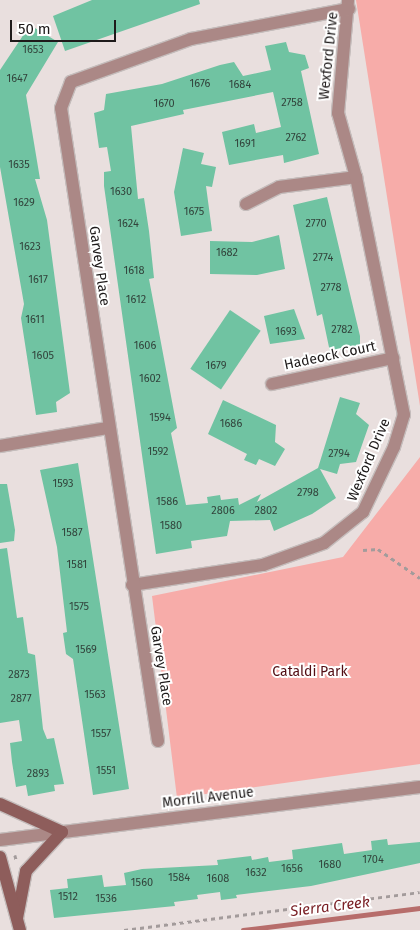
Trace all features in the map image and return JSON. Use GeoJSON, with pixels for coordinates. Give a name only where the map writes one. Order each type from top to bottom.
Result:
{"type":"FeatureCollection","features":[{"type":"Feature","properties":{"kind":"main road"},"geometry":{"type":"LineString","coordinates":[[0,804],[62,832],[26,871],[19,924]]}},
{"type":"Feature","properties":{"kind":"main road"},"geometry":{"type":"LineString","coordinates":[[0,857],[19,924]]}},
{"type":"Feature","properties":{"kind":"street","name":"Wexford Drive"},"geometry":{"type":"LineString","coordinates":[[132,585],[263,565],[324,543],[363,512],[404,416],[356,177],[338,113],[348,4]]}},
{"type":"Feature","properties":{"kind":"street","name":"Garvey Place"},"geometry":{"type":"LineString","coordinates":[[158,741],[132,585],[61,108],[71,82],[191,39],[348,4]]}},
{"type":"Feature","properties":{"kind":"street"},"geometry":{"type":"LineString","coordinates":[[246,204],[278,187],[356,177]]}},
{"type":"Feature","properties":{"kind":"street","name":"Hadeock Court"},"geometry":{"type":"LineString","coordinates":[[272,384],[393,358]]}},
{"type":"Feature","properties":{"kind":"street"},"geometry":{"type":"LineString","coordinates":[[0,446],[108,428]]}},
{"type":"Feature","properties":{"kind":"street","name":"Morrill Avenue"},"geometry":{"type":"LineString","coordinates":[[0,840],[420,786]]}},
{"type":"Feature","properties":{"kind":"path"},"geometry":{"type":"LineString","coordinates":[[363,550],[378,549],[420,578]]}},
{"type":"Feature","properties":{"kind":"path"},"geometry":{"type":"LineString","coordinates":[[15,855],[17,864]]}},
{"type":"Feature","properties":{"kind":"path"},"geometry":{"type":"LineString","coordinates":[[124,930],[420,892]]}},
{"type":"Feature","properties":{"kind":"green space"},"geometry":{"type":"Polygon","coordinates":[[[356,0],[420,0],[420,406],[356,0]]]}},
{"type":"Feature","properties":{"kind":"green space","name":"Cataldi Park"},"geometry":{"type":"Polygon","coordinates":[[[420,457],[420,764],[177,798],[152,596],[343,557],[420,457]]]}},
{"type":"Feature","properties":{"kind":"building"},"geometry":{"type":"Polygon","coordinates":[[[92,0],[199,0],[200,4],[65,51],[53,16],[92,0]]]}},
{"type":"Feature","properties":{"kind":"building"},"geometry":{"type":"Polygon","coordinates":[[[30,25],[58,42],[26,95],[40,179],[35,179],[47,220],[70,393],[56,402],[57,412],[36,415],[21,318],[24,304],[0,167],[0,70],[30,25]]]}},
{"type":"Feature","properties":{"kind":"building"},"geometry":{"type":"Polygon","coordinates":[[[286,42],[289,52],[305,55],[309,68],[301,71],[319,154],[284,163],[283,155],[229,165],[222,132],[254,124],[256,133],[281,127],[273,92],[183,110],[184,114],[131,126],[138,199],[144,198],[149,231],[154,278],[149,279],[177,428],[171,433],[186,505],[208,503],[207,497],[220,495],[221,500],[238,498],[239,505],[261,494],[257,502],[318,468],[340,397],[360,403],[356,414],[369,425],[356,462],[340,464],[337,474],[320,469],[336,498],[312,514],[274,531],[270,520],[230,521],[227,536],[191,541],[192,548],[156,554],[104,186],[104,172],[111,171],[107,147],[99,148],[94,113],[104,110],[106,94],[162,84],[220,65],[234,62],[243,76],[271,70],[265,46],[286,42]]]}},
{"type":"Feature","properties":{"kind":"building"},"geometry":{"type":"Polygon","coordinates":[[[183,148],[204,153],[201,164],[216,167],[212,187],[206,186],[212,231],[181,236],[174,192],[183,148]]]}},
{"type":"Feature","properties":{"kind":"building"},"geometry":{"type":"Polygon","coordinates":[[[327,197],[360,336],[360,346],[330,352],[322,314],[317,316],[293,205],[327,197]]]}},
{"type":"Feature","properties":{"kind":"building"},"geometry":{"type":"Polygon","coordinates":[[[279,235],[285,269],[257,275],[210,274],[210,241],[252,242],[279,235]]]}},
{"type":"Feature","properties":{"kind":"building"},"geometry":{"type":"Polygon","coordinates":[[[294,309],[305,339],[270,344],[264,316],[294,309]]]}},
{"type":"Feature","properties":{"kind":"building"},"geometry":{"type":"Polygon","coordinates":[[[230,310],[261,331],[221,390],[190,369],[230,310]]]}},
{"type":"Feature","properties":{"kind":"building"},"geometry":{"type":"Polygon","coordinates":[[[223,400],[276,425],[275,442],[285,449],[275,466],[259,459],[256,465],[244,460],[247,454],[208,434],[223,400]]]}},
{"type":"Feature","properties":{"kind":"building"},"geometry":{"type":"Polygon","coordinates":[[[78,463],[129,789],[93,795],[73,659],[66,654],[63,633],[67,632],[57,547],[40,470],[78,463]]]}},
{"type":"Feature","properties":{"kind":"building"},"geometry":{"type":"Polygon","coordinates":[[[0,484],[7,484],[15,530],[14,541],[0,543],[0,484]]]}},
{"type":"Feature","properties":{"kind":"building"},"geometry":{"type":"Polygon","coordinates":[[[7,548],[17,618],[23,617],[28,653],[35,655],[43,729],[47,739],[54,738],[64,784],[54,785],[55,791],[28,796],[26,785],[16,787],[12,762],[10,743],[22,741],[19,720],[0,723],[0,549],[7,548]]]}},
{"type":"Feature","properties":{"kind":"building"},"geometry":{"type":"Polygon","coordinates":[[[387,839],[388,845],[420,842],[420,863],[311,886],[236,895],[237,898],[221,900],[220,892],[197,895],[198,899],[174,902],[175,906],[54,918],[50,890],[68,888],[67,879],[102,875],[104,887],[126,885],[124,873],[142,869],[218,865],[217,860],[251,856],[252,860],[268,857],[269,862],[293,859],[292,850],[342,843],[344,854],[372,850],[371,841],[387,839]]]}},
{"type":"Feature","properties":{"kind":"waterway","name":"Sierra Creek"},"geometry":{"type":"LineString","coordinates":[[243,930],[420,908]]}}]}
